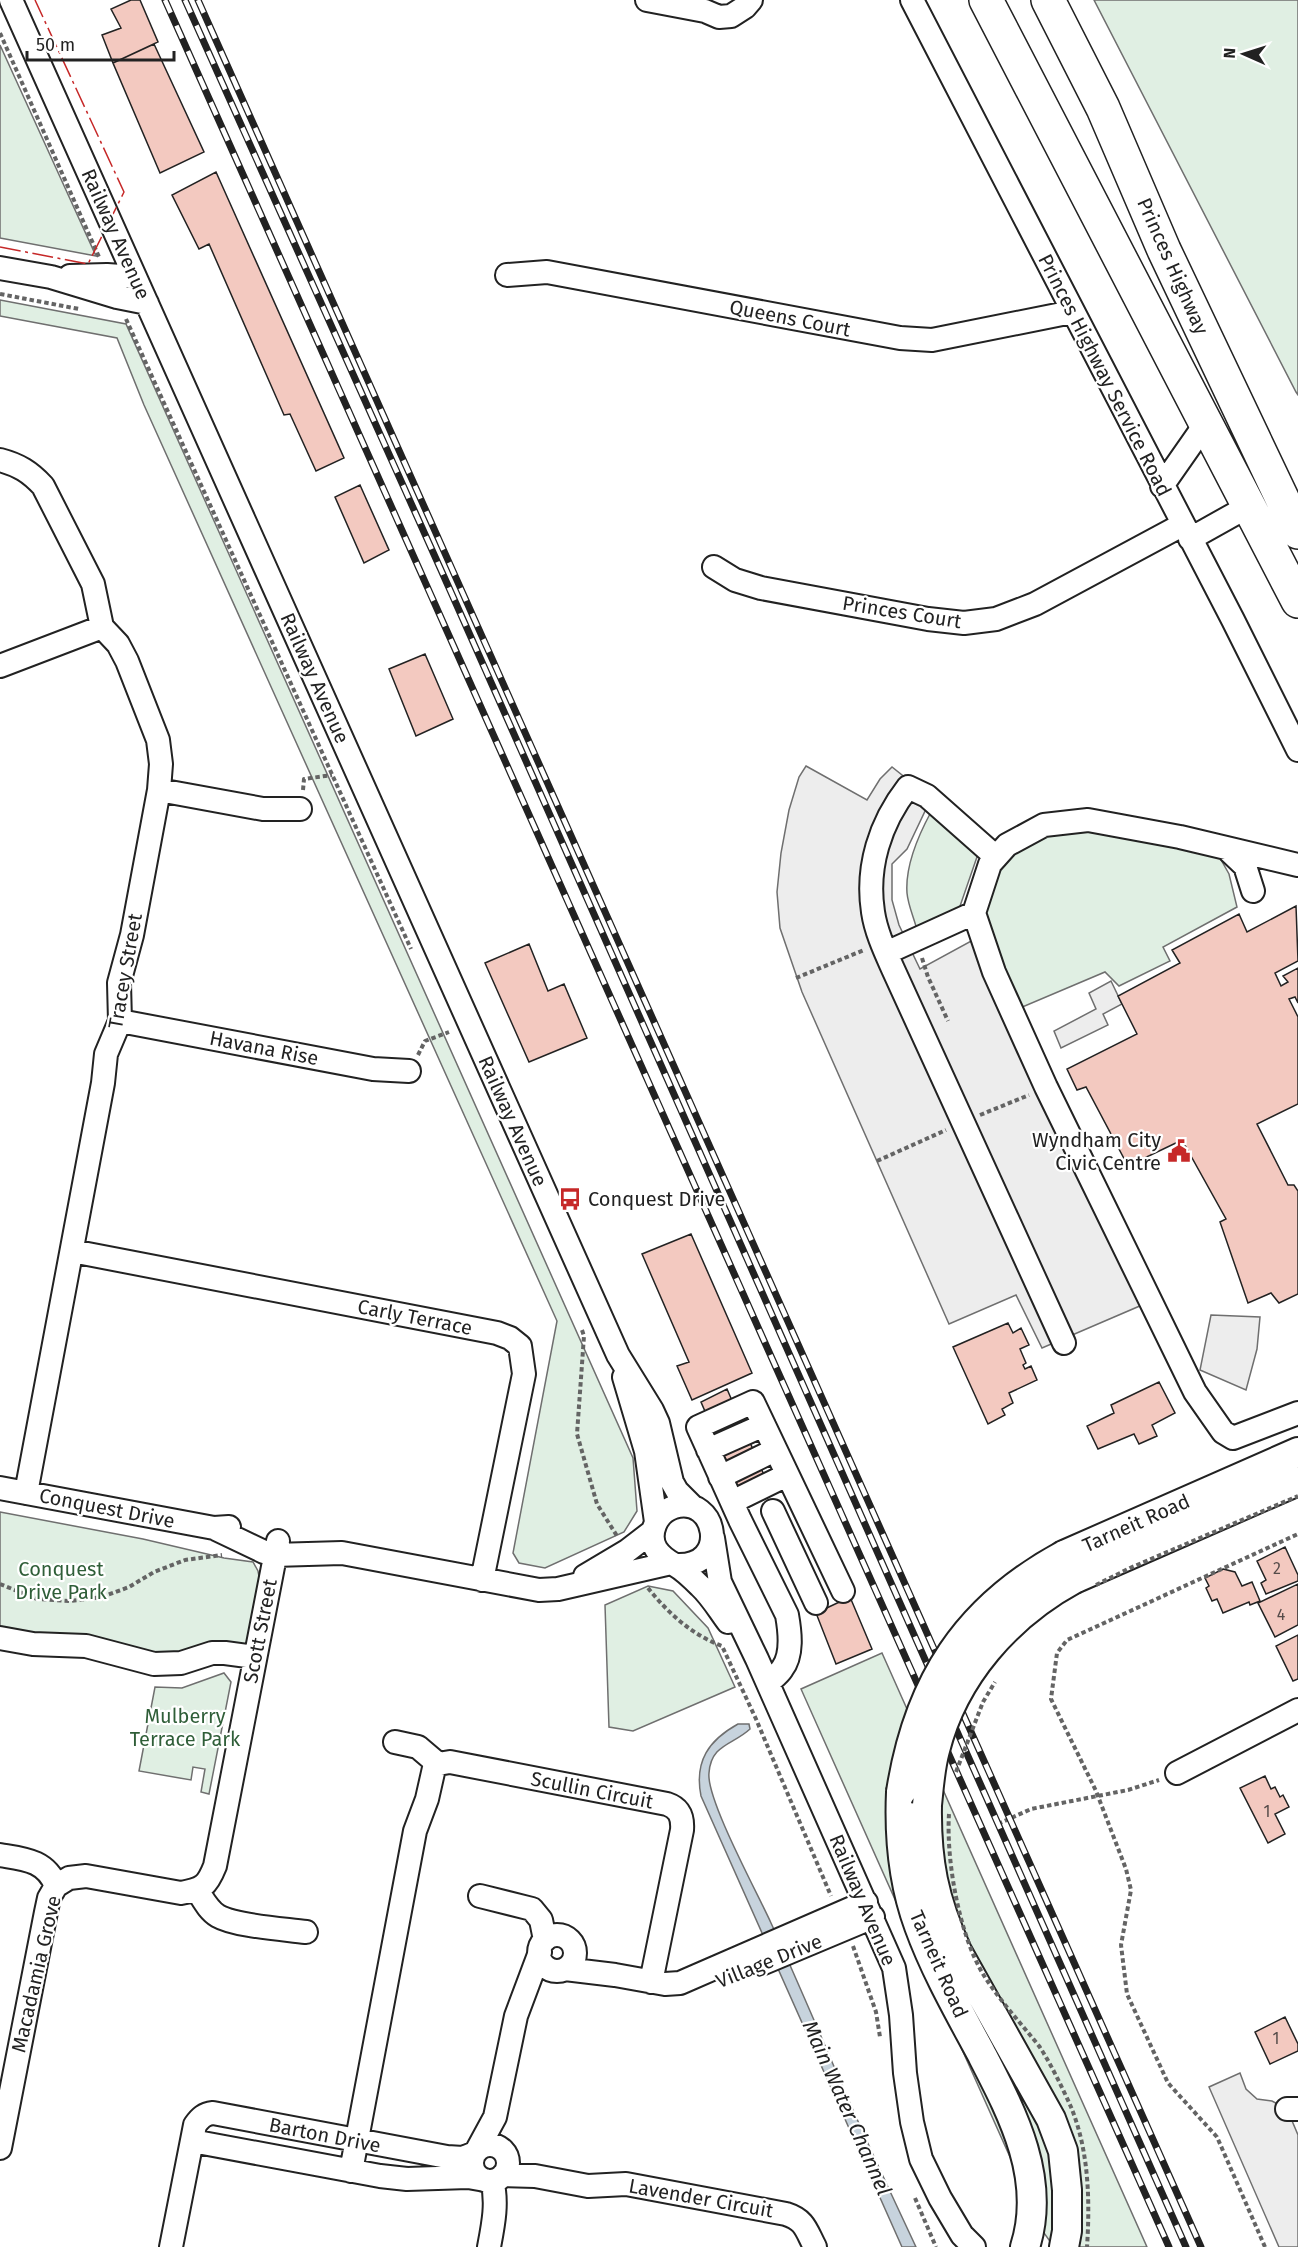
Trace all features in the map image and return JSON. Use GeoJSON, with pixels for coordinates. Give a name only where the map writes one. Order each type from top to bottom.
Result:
{"type":"FeatureCollection","features":[{"type":"Feature","properties":{"kind":"highway","name":"Princes Highway"},"geometry":{"type":"LineString","coordinates":[[987,0],[1298,601]]}},
{"type":"Feature","properties":{"kind":"highway","name":"Princes Highway"},"geometry":{"type":"LineString","coordinates":[[1048,0],[1103,108],[1164,250],[1298,532]]}},
{"type":"Feature","properties":{"kind":"highway"},"geometry":{"type":"LineString","coordinates":[[1248,506],[1257,448]]}},
{"type":"Feature","properties":{"kind":"main road","name":"Tarneit Road"},"geometry":{"type":"LineString","coordinates":[[1064,2247],[1067,2231],[1067,2190],[1063,2151],[1051,2119],[975,1983],[945,1924],[937,1901],[926,1841],[938,1807],[935,1750],[943,1723],[970,1671],[1013,1622],[1036,1603],[1075,1574],[1298,1452]]}},
{"type":"Feature","properties":{"kind":"main road","name":"Tarneit Road"},"geometry":{"type":"LineString","coordinates":[[1025,2247],[1032,2218],[1031,2187],[1027,2158],[1019,2131],[919,1926],[903,1861],[900,1828],[902,1792],[907,1755],[917,1720],[944,1663],[963,1637],[986,1612],[1017,1585],[1075,1574],[1298,1481]]}},
{"type":"Feature","properties":{"kind":"street","name":"Railway Avenue"},"geometry":{"type":"LineString","coordinates":[[11,0],[618,1355],[658,1423],[672,1482],[677,1491],[693,1507]]}},
{"type":"Feature","properties":{"kind":"street"},"geometry":{"type":"LineString","coordinates":[[647,0],[705,11],[719,17],[730,16],[745,7],[751,0]]}},
{"type":"Feature","properties":{"kind":"street","name":"Princes Highway Service Road"},"geometry":{"type":"LineString","coordinates":[[912,0],[1298,750]]}},
{"type":"Feature","properties":{"kind":"street"},"geometry":{"type":"LineString","coordinates":[[0,268],[51,277],[117,297],[147,303]]}},
{"type":"Feature","properties":{"kind":"street","name":"Queens Court"},"geometry":{"type":"LineString","coordinates":[[507,274],[547,272],[900,338],[932,340],[1072,312]]}},
{"type":"Feature","properties":{"kind":"street"},"geometry":{"type":"LineString","coordinates":[[51,277],[107,274],[135,276]]}},
{"type":"Feature","properties":{"kind":"street"},"geometry":{"type":"LineString","coordinates":[[1162,486],[1206,423]]}},
{"type":"Feature","properties":{"kind":"street","name":"Tracey Street"},"geometry":{"type":"LineString","coordinates":[[0,460],[20,466],[43,486],[93,584],[102,627],[118,644],[122,653],[158,740],[161,764],[159,790],[132,935],[119,983],[120,1021],[106,1054],[103,1083],[26,1492]]}},
{"type":"Feature","properties":{"kind":"street"},"geometry":{"type":"LineString","coordinates":[[1186,532],[1248,506]]}},
{"type":"Feature","properties":{"kind":"street","name":"Princes Court"},"geometry":{"type":"LineString","coordinates":[[714,567],[735,579],[761,588],[928,619],[964,623],[996,619],[1035,604],[1186,532]]}},
{"type":"Feature","properties":{"kind":"street"},"geometry":{"type":"LineString","coordinates":[[0,666],[102,627]]}},
{"type":"Feature","properties":{"kind":"street"},"geometry":{"type":"LineString","coordinates":[[996,857],[927,796],[908,787],[893,806],[880,835],[872,865],[873,912],[886,953],[1064,1343]]}},
{"type":"Feature","properties":{"kind":"street"},"geometry":{"type":"LineString","coordinates":[[159,790],[263,809],[300,809]]}},
{"type":"Feature","properties":{"kind":"street"},"geometry":{"type":"LineString","coordinates":[[1298,865],[1180,837],[1088,820],[1044,825],[1007,845],[990,864],[974,913],[994,972],[1046,1088],[1195,1392],[1222,1432],[1233,1438],[1298,1413]]}},
{"type":"Feature","properties":{"kind":"street"},"geometry":{"type":"LineString","coordinates":[[1226,848],[1245,866],[1253,891]]}},
{"type":"Feature","properties":{"kind":"street"},"geometry":{"type":"LineString","coordinates":[[886,953],[974,913]]}},
{"type":"Feature","properties":{"kind":"street","name":"Havana Rise"},"geometry":{"type":"LineString","coordinates":[[120,1021],[373,1069],[409,1071]]}},
{"type":"Feature","properties":{"kind":"street","name":"Carly Terrace"},"geometry":{"type":"LineString","coordinates":[[72,1251],[496,1333],[510,1338],[520,1346],[524,1374],[482,1580]]}},
{"type":"Feature","properties":{"kind":"street","name":"Railway Avenue"},"geometry":{"type":"LineString","coordinates":[[618,1355],[645,1451],[654,1526]]}},
{"type":"Feature","properties":{"kind":"street"},"geometry":{"type":"LineString","coordinates":[[768,1683],[783,1668],[789,1650],[790,1632],[787,1616],[698,1427],[753,1402],[843,1591]]}},
{"type":"Feature","properties":{"kind":"street"},"geometry":{"type":"LineString","coordinates":[[712,1533],[701,1512],[693,1507],[676,1506],[668,1509],[654,1526],[655,1548],[659,1555],[673,1564],[686,1566],[704,1557],[710,1548],[720,1477],[772,1444]]}},
{"type":"Feature","properties":{"kind":"street"},"geometry":{"type":"LineString","coordinates":[[720,1477],[772,1444]]}},
{"type":"Feature","properties":{"kind":"street"},"geometry":{"type":"LineString","coordinates":[[720,1477],[773,1511],[816,1603]]}},
{"type":"Feature","properties":{"kind":"street","name":"Conquest Drive"},"geometry":{"type":"LineString","coordinates":[[0,1488],[214,1528],[237,1527],[276,1548],[342,1552],[539,1590],[568,1587],[673,1564]]}},
{"type":"Feature","properties":{"kind":"street"},"geometry":{"type":"LineString","coordinates":[[773,1511],[800,1504]]}},
{"type":"Feature","properties":{"kind":"street","name":"Conquest Drive"},"geometry":{"type":"LineString","coordinates":[[568,1587],[627,1551],[654,1526]]}},
{"type":"Feature","properties":{"kind":"street","name":"Railway Avenue"},"geometry":{"type":"LineString","coordinates":[[712,1533],[720,1582],[768,1683],[894,1968],[901,2015],[905,2073],[912,2122],[921,2159],[962,2235],[974,2247]]}},
{"type":"Feature","properties":{"kind":"street","name":"Scott Street"},"geometry":{"type":"LineString","coordinates":[[197,1890],[205,1886],[215,1866],[276,1548]]}},
{"type":"Feature","properties":{"kind":"street","name":"Railway Avenue"},"geometry":{"type":"LineString","coordinates":[[673,1564],[701,1586],[757,1659]]}},
{"type":"Feature","properties":{"kind":"street"},"geometry":{"type":"LineString","coordinates":[[0,1638],[33,1644],[86,1646],[154,1664],[181,1663],[212,1653],[255,1657]]}},
{"type":"Feature","properties":{"kind":"street"},"geometry":{"type":"LineString","coordinates":[[1177,1773],[1298,1710]]}},
{"type":"Feature","properties":{"kind":"street"},"geometry":{"type":"LineString","coordinates":[[351,2171],[415,1831],[427,1799],[434,1768],[438,1764],[418,1747],[395,1742]]}},
{"type":"Feature","properties":{"kind":"street","name":"Scullin Circuit"},"geometry":{"type":"LineString","coordinates":[[438,1764],[450,1762],[667,1804],[677,1809],[681,1815],[682,1830],[658,1983]]}},
{"type":"Feature","properties":{"kind":"street"},"geometry":{"type":"LineString","coordinates":[[0,1855],[45,1867],[56,1886]]}},
{"type":"Feature","properties":{"kind":"street","name":"Macadamia Grove"},"geometry":{"type":"LineString","coordinates":[[0,2148],[2,2124],[46,1912],[49,1898],[56,1886],[69,1878],[86,1876],[181,1893],[197,1890]]}},
{"type":"Feature","properties":{"kind":"street"},"geometry":{"type":"LineString","coordinates":[[197,1890],[210,1909],[219,1917],[306,1932]]}},
{"type":"Feature","properties":{"kind":"street"},"geometry":{"type":"LineString","coordinates":[[480,1896],[532,1909],[541,1920],[540,1957],[546,1966],[565,1963]]}},
{"type":"Feature","properties":{"kind":"street","name":"Village Drive"},"geometry":{"type":"LineString","coordinates":[[565,1963],[589,1961],[615,1975],[658,1983],[679,1992],[694,1991],[869,1910]]}},
{"type":"Feature","properties":{"kind":"street"},"geometry":{"type":"LineString","coordinates":[[489,2247],[501,2197],[495,2117],[516,2016],[523,1992],[542,1946],[555,1935],[566,1937],[571,1941],[565,1963],[523,1992]]}},
{"type":"Feature","properties":{"kind":"street","name":"Barton Drive"},"geometry":{"type":"LineString","coordinates":[[171,2247],[195,2125],[201,2118],[213,2113],[457,2159],[485,2146],[496,2146],[499,2171],[407,2179],[351,2171],[192,2141]]}},
{"type":"Feature","properties":{"kind":"street"},"geometry":{"type":"LineString","coordinates":[[495,2117],[473,2158],[473,2169],[480,2178],[499,2171]]}},
{"type":"Feature","properties":{"kind":"street","name":"Lavender Circuit"},"geometry":{"type":"LineString","coordinates":[[499,2171],[588,2186],[626,2184],[786,2214],[802,2222],[815,2247]]}},
{"type":"Feature","properties":{"kind":"path"},"geometry":{"type":"LineString","coordinates":[[0,33],[107,274]]}},
{"type":"Feature","properties":{"kind":"path"},"geometry":{"type":"LineString","coordinates":[[0,294],[80,309]]}},
{"type":"Feature","properties":{"kind":"path"},"geometry":{"type":"LineString","coordinates":[[117,297],[415,957]]}},
{"type":"Feature","properties":{"kind":"path"},"geometry":{"type":"LineString","coordinates":[[300,809],[304,779],[332,775]]}},
{"type":"Feature","properties":{"kind":"path"},"geometry":{"type":"LineString","coordinates":[[444,1022],[453,1043]]}},
{"type":"Feature","properties":{"kind":"path"},"geometry":{"type":"LineString","coordinates":[[409,1071],[425,1041],[449,1032]]}},
{"type":"Feature","properties":{"kind":"path"},"geometry":{"type":"LineString","coordinates":[[581,1328],[584,1336],[577,1434],[597,1504],[627,1551]]}},
{"type":"Feature","properties":{"kind":"path"},"geometry":{"type":"LineString","coordinates":[[1075,1574],[1130,1568],[1298,1496]]}},
{"type":"Feature","properties":{"kind":"path"},"geometry":{"type":"LineString","coordinates":[[1265,2247],[1217,2137],[1168,2083],[1127,1994],[1121,1946],[1131,1890],[1126,1869],[1098,1796],[1051,1699],[1057,1653],[1067,1640],[1298,1534]]}},
{"type":"Feature","properties":{"kind":"path"},"geometry":{"type":"LineString","coordinates":[[1,1584],[37,1599],[70,1601],[102,1598],[129,1587],[154,1572],[185,1560],[224,1555]]}},
{"type":"Feature","properties":{"kind":"path"},"geometry":{"type":"LineString","coordinates":[[635,1572],[660,1603],[687,1628],[705,1640],[722,1646],[756,1719],[843,1922],[876,2012],[881,2048]]}},
{"type":"Feature","properties":{"kind":"path"},"geometry":{"type":"LineString","coordinates":[[954,1777],[983,1702],[997,1678]]}},
{"type":"Feature","properties":{"kind":"path"},"geometry":{"type":"LineString","coordinates":[[998,1824],[1031,1809],[1128,1790],[1177,1773]]}},
{"type":"Feature","properties":{"kind":"path"},"geometry":{"type":"LineString","coordinates":[[938,1807],[948,1831],[953,1883],[967,1937],[982,1972],[1001,2000],[1040,2048],[1071,2108],[1085,2159],[1089,2213],[1087,2247]]}},
{"type":"Feature","properties":{"kind":"path"},"geometry":{"type":"LineString","coordinates":[[911,2189],[936,2247]]}},
{"type":"Feature","properties":{"kind":"green space"},"geometry":{"type":"Polygon","coordinates":[[[1094,0],[1298,0],[1298,395],[1296,392],[1094,0]]]}},
{"type":"Feature","properties":{"kind":"green space"},"geometry":{"type":"Polygon","coordinates":[[[0,45],[96,256],[0,238],[0,45]]]}},
{"type":"Feature","properties":{"kind":"green space"},"geometry":{"type":"Polygon","coordinates":[[[0,300],[126,324],[633,1458],[637,1511],[624,1532],[545,1568],[519,1563],[513,1553],[557,1321],[144,405],[117,338],[0,316],[0,300]]]}},
{"type":"Feature","properties":{"kind":"green space"},"geometry":{"type":"Polygon","coordinates":[[[931,812],[978,854],[958,912],[917,930],[908,898],[908,872],[917,841],[931,812]]]}},
{"type":"Feature","properties":{"kind":"green space"},"geometry":{"type":"Polygon","coordinates":[[[1090,832],[1205,853],[1220,858],[1229,874],[1237,907],[1163,947],[1170,961],[1119,986],[1105,972],[1020,1008],[985,923],[987,886],[1004,855],[1039,833],[1090,832]]]}},
{"type":"Feature","properties":{"kind":"green space","name":"Conquest Drive Park"},"geometry":{"type":"Polygon","coordinates":[[[0,1512],[253,1562],[260,1581],[247,1642],[244,1645],[179,1656],[0,1630],[0,1512]]]}},
{"type":"Feature","properties":{"kind":"green space"},"geometry":{"type":"Polygon","coordinates":[[[648,1586],[673,1591],[708,1628],[735,1687],[633,1731],[609,1727],[605,1605],[648,1586]]]}},
{"type":"Feature","properties":{"kind":"green space"},"geometry":{"type":"Polygon","coordinates":[[[882,1653],[1147,2247],[1054,2247],[1044,2233],[801,1689],[882,1653]]]}},
{"type":"Feature","properties":{"kind":"green space","name":"Mulberry Terrace Park"},"geometry":{"type":"Polygon","coordinates":[[[224,1673],[231,1682],[209,1794],[201,1792],[205,1769],[193,1767],[191,1780],[139,1771],[155,1687],[182,1688],[224,1673]]]}},
{"type":"Feature","properties":{"kind":"shaded area"},"geometry":{"type":"Polygon","coordinates":[[[806,766],[867,800],[880,779],[892,767],[907,779],[926,809],[907,849],[892,864],[892,900],[899,925],[920,969],[973,940],[1142,1305],[1042,1348],[1016,1295],[949,1324],[802,992],[780,928],[777,892],[781,853],[789,810],[799,777],[806,766]]]}},
{"type":"Feature","properties":{"kind":"shaded area"},"geometry":{"type":"Polygon","coordinates":[[[1111,981],[1122,1004],[1103,1014],[1108,1025],[1061,1048],[1054,1031],[1096,1009],[1089,993],[1111,981]]]}},
{"type":"Feature","properties":{"kind":"shaded area"},"geometry":{"type":"Polygon","coordinates":[[[1211,1315],[1260,1317],[1257,1349],[1246,1390],[1200,1370],[1211,1315]]]}},
{"type":"Feature","properties":{"kind":"shaded area"},"geometry":{"type":"Polygon","coordinates":[[[1240,2073],[1246,2089],[1257,2099],[1272,2101],[1287,2109],[1298,2135],[1298,2247],[1279,2247],[1209,2087],[1240,2073]]]}},
{"type":"Feature","properties":{"kind":"water","name":"Main Water Channel"},"geometry":{"type":"Polygon","coordinates":[[[738,1724],[749,1724],[750,1729],[724,1746],[714,1756],[709,1773],[710,1786],[734,1847],[782,1947],[864,2135],[916,2247],[902,2247],[701,1796],[700,1772],[706,1753],[719,1737],[738,1724]]]}},
{"type":"Feature","properties":{"kind":"building"},"geometry":{"type":"Polygon","coordinates":[[[131,0],[140,0],[158,42],[113,63],[102,35],[121,28],[111,9],[131,0]]]}},
{"type":"Feature","properties":{"kind":"building"},"geometry":{"type":"Polygon","coordinates":[[[154,44],[204,152],[160,173],[113,63],[154,44]]]}},
{"type":"Feature","properties":{"kind":"building"},"geometry":{"type":"Polygon","coordinates":[[[216,172],[344,458],[316,471],[290,414],[284,415],[209,244],[199,249],[172,195],[216,172]]]}},
{"type":"Feature","properties":{"kind":"building"},"geometry":{"type":"Polygon","coordinates":[[[360,485],[389,550],[364,563],[335,497],[360,485]]]}},
{"type":"Feature","properties":{"kind":"building"},"geometry":{"type":"Polygon","coordinates":[[[425,654],[453,719],[416,736],[389,669],[425,654]]]}},
{"type":"Feature","properties":{"kind":"building"},"geometry":{"type":"Polygon","coordinates":[[[1296,906],[1298,961],[1275,973],[1281,986],[1288,982],[1283,976],[1298,968],[1298,1003],[1295,997],[1289,999],[1298,1017],[1298,1104],[1257,1124],[1288,1185],[1294,1185],[1298,1191],[1298,1294],[1279,1303],[1271,1293],[1248,1303],[1220,1222],[1226,1219],[1182,1140],[1128,1166],[1086,1087],[1077,1090],[1067,1069],[1137,1034],[1118,996],[1180,963],[1172,950],[1239,914],[1247,932],[1296,906]]]}},
{"type":"Feature","properties":{"kind":"building"},"geometry":{"type":"Polygon","coordinates":[[[529,944],[548,991],[564,984],[587,1038],[529,1062],[485,963],[529,944]]]}},
{"type":"Feature","properties":{"kind":"building"},"geometry":{"type":"Polygon","coordinates":[[[691,1234],[752,1373],[692,1400],[677,1366],[689,1362],[642,1254],[691,1234]]]}},
{"type":"Feature","properties":{"kind":"building"},"geometry":{"type":"Polygon","coordinates":[[[1008,1323],[1013,1333],[1021,1328],[1029,1345],[1020,1349],[1026,1363],[1023,1365],[1025,1369],[1031,1366],[1037,1380],[1009,1393],[1013,1403],[1002,1409],[1005,1415],[988,1424],[953,1347],[1008,1323]]]}},
{"type":"Feature","properties":{"kind":"building"},"geometry":{"type":"Polygon","coordinates":[[[1159,1382],[1175,1413],[1152,1425],[1157,1436],[1139,1444],[1134,1434],[1098,1449],[1087,1426],[1114,1413],[1111,1405],[1159,1382]]]}},
{"type":"Feature","properties":{"kind":"building"},"geometry":{"type":"Polygon","coordinates":[[[727,1389],[764,1475],[746,1506],[701,1402],[727,1389]]]}},
{"type":"Feature","properties":{"kind":"building"},"geometry":{"type":"Polygon","coordinates":[[[1285,1547],[1298,1575],[1298,1581],[1266,1594],[1261,1583],[1266,1580],[1257,1561],[1285,1547]]]}},
{"type":"Feature","properties":{"kind":"building"},"geometry":{"type":"Polygon","coordinates":[[[1223,1569],[1235,1572],[1242,1586],[1252,1582],[1260,1601],[1250,1605],[1249,1602],[1223,1613],[1217,1599],[1212,1601],[1206,1588],[1209,1586],[1205,1578],[1223,1569]]]}},
{"type":"Feature","properties":{"kind":"building"},"geometry":{"type":"Polygon","coordinates":[[[1298,1584],[1298,1625],[1275,1637],[1258,1603],[1298,1584]]]}},
{"type":"Feature","properties":{"kind":"building"},"geometry":{"type":"Polygon","coordinates":[[[850,1597],[872,1649],[836,1664],[816,1613],[850,1597]]]}},
{"type":"Feature","properties":{"kind":"building"},"geometry":{"type":"Polygon","coordinates":[[[1298,1635],[1298,1679],[1293,1681],[1276,1646],[1298,1635]]]}},
{"type":"Feature","properties":{"kind":"building"},"geometry":{"type":"Polygon","coordinates":[[[1265,1776],[1271,1789],[1275,1787],[1280,1797],[1283,1795],[1289,1807],[1275,1814],[1285,1834],[1268,1843],[1240,1788],[1265,1776]]]}},
{"type":"Feature","properties":{"kind":"building"},"geometry":{"type":"Polygon","coordinates":[[[1285,2017],[1298,2044],[1298,2051],[1270,2064],[1255,2032],[1285,2017]]]}},
{"type":"Feature","properties":{"kind":"railway"},"geometry":{"type":"LineString","coordinates":[[165,0],[1169,2247]]}},
{"type":"Feature","properties":{"kind":"railway"},"geometry":{"type":"LineString","coordinates":[[185,0],[450,590],[1186,2247]]}},
{"type":"Feature","properties":{"kind":"railway"},"geometry":{"type":"LineString","coordinates":[[198,0],[1201,2247]]}},
{"type":"Feature","properties":{"kind":"power"},"geometry":{"type":"LineString","coordinates":[[0,247],[88,264],[124,192],[35,0]]}},
{"type":"Feature","properties":{"kind":"place","name":"Wyndham City Civic Centre"},"geometry":{"type":"Point","coordinates":[1179,1151]}},
{"type":"Feature","properties":{"kind":"place","name":"Conquest Drive"},"geometry":{"type":"Point","coordinates":[570,1199]}}]}
